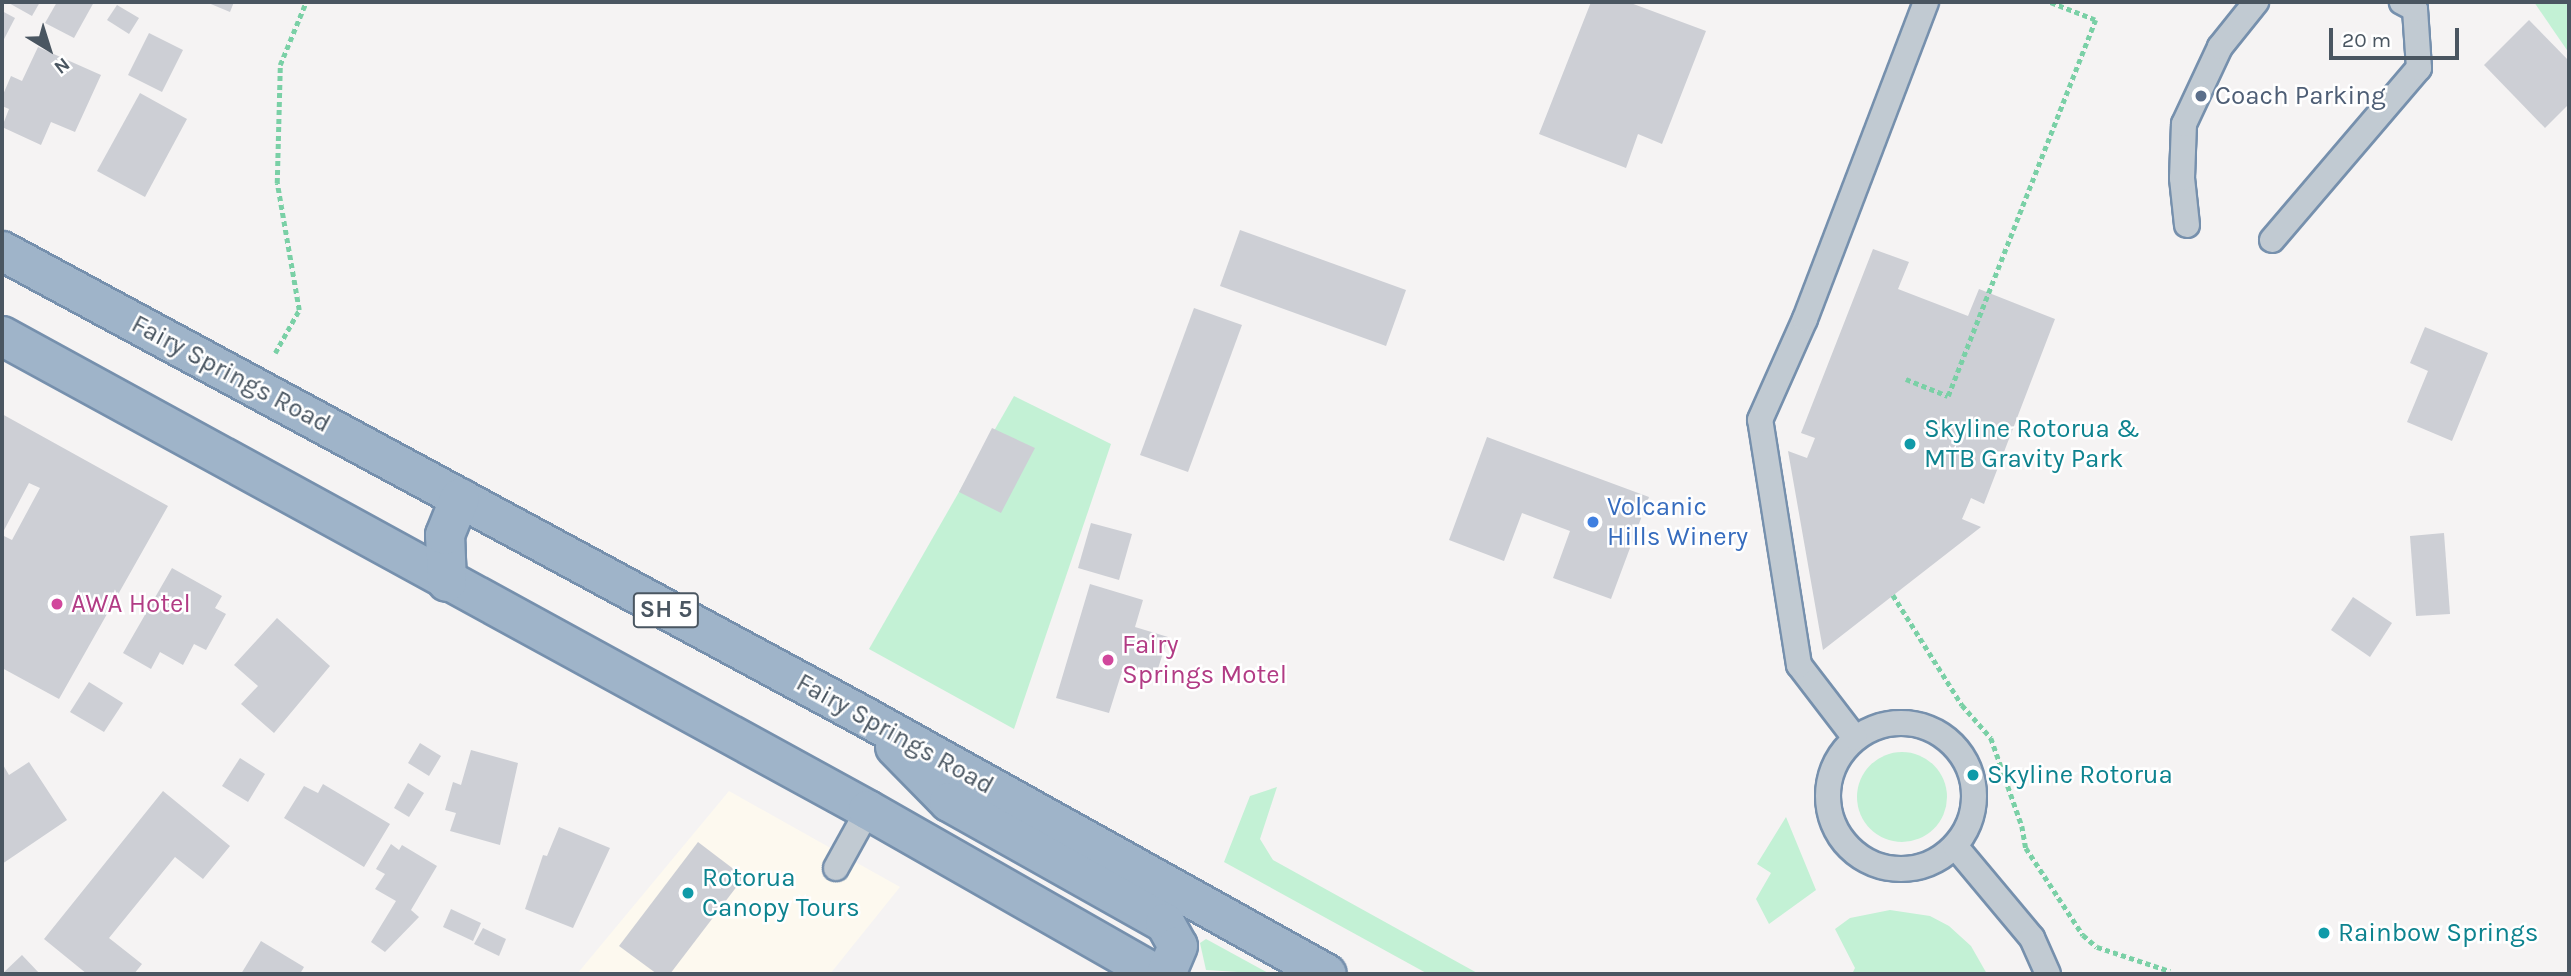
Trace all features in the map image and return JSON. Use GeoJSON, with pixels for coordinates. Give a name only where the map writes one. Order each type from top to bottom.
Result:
{"type":"FeatureCollection","features":[{"type":"Feature","properties":{"kind":"highway","name":"Fairy Springs Road"},"geometry":{"type":"LineString","coordinates":[[2,251],[867,718],[1327,974]]}},
{"type":"Feature","properties":{"kind":"highway"},"geometry":{"type":"LineString","coordinates":[[2,336],[446,582],[868,810],[1156,974]]}},
{"type":"Feature","properties":{"kind":"highway"},"geometry":{"type":"LineString","coordinates":[[446,582],[445,535],[460,498]]}},
{"type":"Feature","properties":{"kind":"highway"},"geometry":{"type":"LineString","coordinates":[[867,718],[949,802],[1165,923],[1178,946],[1166,974]]}},
{"type":"Feature","properties":{"kind":"lane"},"geometry":{"type":"LineString","coordinates":[[1855,738],[1799,665],[1760,421],[1805,319],[1926,2]]}},
{"type":"Feature","properties":{"kind":"lane"},"geometry":{"type":"LineString","coordinates":[[2187,225],[2182,178],[2184,124],[2220,47],[2256,2]]}},
{"type":"Feature","properties":{"kind":"lane"},"geometry":{"type":"LineString","coordinates":[[2272,240],[2419,68],[2413,4]]}},
{"type":"Feature","properties":{"kind":"lane"},"geometry":{"type":"LineString","coordinates":[[1903,722],[1929,728],[1951,742],[1967,762],[1975,787],[1973,815],[1955,846],[1920,869],[1895,870],[1871,864],[1849,849],[1834,828],[1827,802],[1830,776],[1855,738],[1878,726],[1903,722]]}},
{"type":"Feature","properties":{"kind":"lane"},"geometry":{"type":"LineString","coordinates":[[836,869],[868,810]]}},
{"type":"Feature","properties":{"kind":"lane"},"geometry":{"type":"LineString","coordinates":[[1955,846],[2032,938],[2048,974]]}},
{"type":"Feature","properties":{"kind":"path"},"geometry":{"type":"LineString","coordinates":[[255,387],[299,310],[277,183],[279,65],[306,2]]}},
{"type":"Feature","properties":{"kind":"path"},"geometry":{"type":"LineString","coordinates":[[1906,379],[1948,396],[2095,20],[2049,2]]}},
{"type":"Feature","properties":{"kind":"path"},"geometry":{"type":"LineString","coordinates":[[1893,595],[1962,705],[1991,738],[2026,848],[2083,935],[2097,947],[2170,971]]}},
{"type":"Feature","properties":{"kind":"shaded area"},"geometry":{"type":"Polygon","coordinates":[[[729,791],[900,887],[830,974],[577,974],[729,791]]]}},
{"type":"Feature","properties":{"kind":"green space"},"geometry":{"type":"Polygon","coordinates":[[[2534,2],[2569,2],[2569,53],[2534,2]]]}},
{"type":"Feature","properties":{"kind":"green space"},"geometry":{"type":"Polygon","coordinates":[[[1014,396],[1111,444],[1014,729],[869,649],[1014,396]]]}},
{"type":"Feature","properties":{"kind":"green space"},"geometry":{"type":"Polygon","coordinates":[[[1902,752],[1919,756],[1934,765],[1943,780],[1947,797],[1943,814],[1934,829],[1919,838],[1902,842],[1885,838],[1870,829],[1861,814],[1857,797],[1861,780],[1870,765],[1885,756],[1902,752]]]}},
{"type":"Feature","properties":{"kind":"green space"},"geometry":{"type":"Polygon","coordinates":[[[1277,787],[1260,839],[1273,860],[1479,974],[1428,974],[1224,862],[1250,796],[1277,787]]]}},
{"type":"Feature","properties":{"kind":"green space"},"geometry":{"type":"Polygon","coordinates":[[[1786,817],[1816,890],[1769,924],[1756,899],[1771,873],[1757,864],[1786,817]]]}},
{"type":"Feature","properties":{"kind":"green space"},"geometry":{"type":"Polygon","coordinates":[[[1890,910],[1930,916],[1949,926],[1971,946],[1987,974],[1852,974],[1855,968],[1835,929],[1850,918],[1890,910]]]}},
{"type":"Feature","properties":{"kind":"green space"},"geometry":{"type":"Polygon","coordinates":[[[1206,939],[1270,974],[1206,970],[1200,943],[1206,939]]]}},
{"type":"Feature","properties":{"kind":"building"},"geometry":{"type":"Polygon","coordinates":[[[7,2],[40,2],[32,16],[7,2]]]}},
{"type":"Feature","properties":{"kind":"building"},"geometry":{"type":"Polygon","coordinates":[[[57,2],[94,2],[74,38],[45,23],[57,2]]]}},
{"type":"Feature","properties":{"kind":"building"},"geometry":{"type":"Polygon","coordinates":[[[206,2],[234,2],[230,12],[206,2]]]}},
{"type":"Feature","properties":{"kind":"building"},"geometry":{"type":"Polygon","coordinates":[[[1591,2],[1628,2],[1706,31],[1662,144],[1638,134],[1626,168],[1539,134],[1591,2]]]}},
{"type":"Feature","properties":{"kind":"building"},"geometry":{"type":"Polygon","coordinates":[[[117,5],[139,18],[129,34],[107,20],[117,5]]]}},
{"type":"Feature","properties":{"kind":"building"},"geometry":{"type":"Polygon","coordinates":[[[2,11],[15,18],[2,43],[2,11]]]}},
{"type":"Feature","properties":{"kind":"building"},"geometry":{"type":"Polygon","coordinates":[[[2529,20],[2569,61],[2569,104],[2545,128],[2484,65],[2529,20]]]}},
{"type":"Feature","properties":{"kind":"building"},"geometry":{"type":"Polygon","coordinates":[[[149,33],[183,50],[162,92],[128,75],[149,33]]]}},
{"type":"Feature","properties":{"kind":"building"},"geometry":{"type":"Polygon","coordinates":[[[38,47],[101,75],[75,132],[51,122],[41,145],[2,127],[9,109],[2,106],[2,97],[11,76],[22,81],[38,47]]]}},
{"type":"Feature","properties":{"kind":"building"},"geometry":{"type":"Polygon","coordinates":[[[140,93],[187,119],[145,197],[97,171],[140,93]]]}},
{"type":"Feature","properties":{"kind":"building"},"geometry":{"type":"Polygon","coordinates":[[[1240,230],[1406,290],[1386,346],[1220,286],[1240,230]]]}},
{"type":"Feature","properties":{"kind":"building","name":"Skyline Rotorua & MTB Gravity Park"},"geometry":{"type":"Polygon","coordinates":[[[1873,249],[1909,262],[1898,289],[1968,316],[1979,289],[2055,319],[1984,504],[1971,498],[1962,519],[1981,527],[1823,650],[1788,451],[1807,458],[1815,438],[1801,433],[1873,249]]]}},
{"type":"Feature","properties":{"kind":"building"},"geometry":{"type":"Polygon","coordinates":[[[1194,308],[1242,325],[1188,472],[1140,455],[1194,308]]]}},
{"type":"Feature","properties":{"kind":"building"},"geometry":{"type":"Polygon","coordinates":[[[2425,327],[2488,353],[2452,441],[2407,422],[2428,371],[2410,363],[2425,327]]]}},
{"type":"Feature","properties":{"kind":"building","name":"AWA Hotel"},"geometry":{"type":"Polygon","coordinates":[[[2,414],[168,506],[59,699],[2,668],[2,535],[12,540],[40,488],[29,483],[2,534],[2,414]]]}},
{"type":"Feature","properties":{"kind":"building"},"geometry":{"type":"Polygon","coordinates":[[[992,428],[1035,448],[1001,513],[959,492],[992,428]]]}},
{"type":"Feature","properties":{"kind":"building","name":"Volcanic Hills Winery"},"geometry":{"type":"Polygon","coordinates":[[[1487,437],[1649,497],[1611,599],[1553,578],[1570,531],[1522,513],[1504,561],[1449,540],[1487,437]]]}},
{"type":"Feature","properties":{"kind":"building"},"geometry":{"type":"Polygon","coordinates":[[[1091,523],[1132,534],[1119,580],[1078,568],[1091,523]]]}},
{"type":"Feature","properties":{"kind":"building"},"geometry":{"type":"Polygon","coordinates":[[[2444,533],[2450,614],[2416,616],[2410,536],[2444,533]]]}},
{"type":"Feature","properties":{"kind":"building"},"geometry":{"type":"Polygon","coordinates":[[[172,568],[222,596],[215,608],[226,614],[206,650],[194,644],[183,665],[160,652],[151,669],[123,653],[172,568]]]}},
{"type":"Feature","properties":{"kind":"building"},"geometry":{"type":"Polygon","coordinates":[[[1090,584],[1143,600],[1135,627],[1168,637],[1156,675],[1124,665],[1109,713],[1056,698],[1090,584]]]}},
{"type":"Feature","properties":{"kind":"building"},"geometry":{"type":"Polygon","coordinates":[[[2353,597],[2392,623],[2370,657],[2331,630],[2353,597]]]}},
{"type":"Feature","properties":{"kind":"building"},"geometry":{"type":"Polygon","coordinates":[[[277,618],[330,666],[274,733],[241,704],[258,686],[234,665],[277,618]]]}},
{"type":"Feature","properties":{"kind":"building"},"geometry":{"type":"Polygon","coordinates":[[[89,682],[123,703],[104,732],[70,712],[89,682]]]}},
{"type":"Feature","properties":{"kind":"building"},"geometry":{"type":"Polygon","coordinates":[[[420,743],[441,756],[429,776],[408,763],[420,743]]]}},
{"type":"Feature","properties":{"kind":"building"},"geometry":{"type":"Polygon","coordinates":[[[471,750],[518,763],[500,845],[450,831],[456,813],[445,810],[453,782],[461,785],[471,750]]]}},
{"type":"Feature","properties":{"kind":"building"},"geometry":{"type":"Polygon","coordinates":[[[240,758],[265,774],[248,802],[222,786],[240,758]]]}},
{"type":"Feature","properties":{"kind":"building"},"geometry":{"type":"Polygon","coordinates":[[[29,762],[67,820],[2,864],[2,763],[9,775],[29,762]]]}},
{"type":"Feature","properties":{"kind":"building"},"geometry":{"type":"Polygon","coordinates":[[[408,783],[424,793],[409,817],[394,808],[408,783]]]}},
{"type":"Feature","properties":{"kind":"building"},"geometry":{"type":"Polygon","coordinates":[[[323,784],[390,824],[364,867],[284,818],[304,786],[318,793],[323,784]]]}},
{"type":"Feature","properties":{"kind":"building"},"geometry":{"type":"Polygon","coordinates":[[[163,791],[230,846],[203,879],[175,857],[109,938],[142,964],[134,974],[87,974],[44,939],[163,791]]]}},
{"type":"Feature","properties":{"kind":"building"},"geometry":{"type":"Polygon","coordinates":[[[559,827],[610,848],[573,928],[525,909],[543,855],[547,856],[559,827]]]}},
{"type":"Feature","properties":{"kind":"building"},"geometry":{"type":"Polygon","coordinates":[[[698,842],[744,877],[670,974],[657,974],[619,946],[698,842]]]}},
{"type":"Feature","properties":{"kind":"building"},"geometry":{"type":"Polygon","coordinates":[[[391,844],[399,850],[402,845],[437,866],[411,910],[419,917],[385,952],[371,942],[396,901],[375,889],[385,874],[376,869],[391,844]]]}},
{"type":"Feature","properties":{"kind":"building"},"geometry":{"type":"Polygon","coordinates":[[[451,909],[481,923],[473,941],[443,927],[451,909]]]}},
{"type":"Feature","properties":{"kind":"building"},"geometry":{"type":"Polygon","coordinates":[[[483,928],[506,939],[499,956],[474,944],[483,928]]]}},
{"type":"Feature","properties":{"kind":"building"},"geometry":{"type":"Polygon","coordinates":[[[261,941],[304,967],[300,974],[241,974],[261,941]]]}},
{"type":"Feature","properties":{"kind":"building"},"geometry":{"type":"Polygon","coordinates":[[[22,955],[40,974],[2,974],[22,955]]]}},
{"type":"Feature","properties":{"kind":"place","name":"Coach Parking"},"geometry":{"type":"Point","coordinates":[2201,96]}},
{"type":"Feature","properties":{"kind":"place","name":"Skyline Rotorua & MTB Gravity Park"},"geometry":{"type":"Point","coordinates":[1910,444]}},
{"type":"Feature","properties":{"kind":"place","name":"Volcanic Hills Winery"},"geometry":{"type":"Point","coordinates":[1593,522]}},
{"type":"Feature","properties":{"kind":"place","name":"AWA Hotel"},"geometry":{"type":"Point","coordinates":[57,604]}},
{"type":"Feature","properties":{"kind":"place","name":"Fairy Springs Motel"},"geometry":{"type":"Point","coordinates":[1108,660]}},
{"type":"Feature","properties":{"kind":"place","name":"Skyline Rotorua"},"geometry":{"type":"Point","coordinates":[1973,775]}},
{"type":"Feature","properties":{"kind":"place","name":"Rotorua Canopy Tours"},"geometry":{"type":"Point","coordinates":[688,893]}},
{"type":"Feature","properties":{"kind":"place","name":"Rainbow Springs"},"geometry":{"type":"Point","coordinates":[2324,933]}}]}
